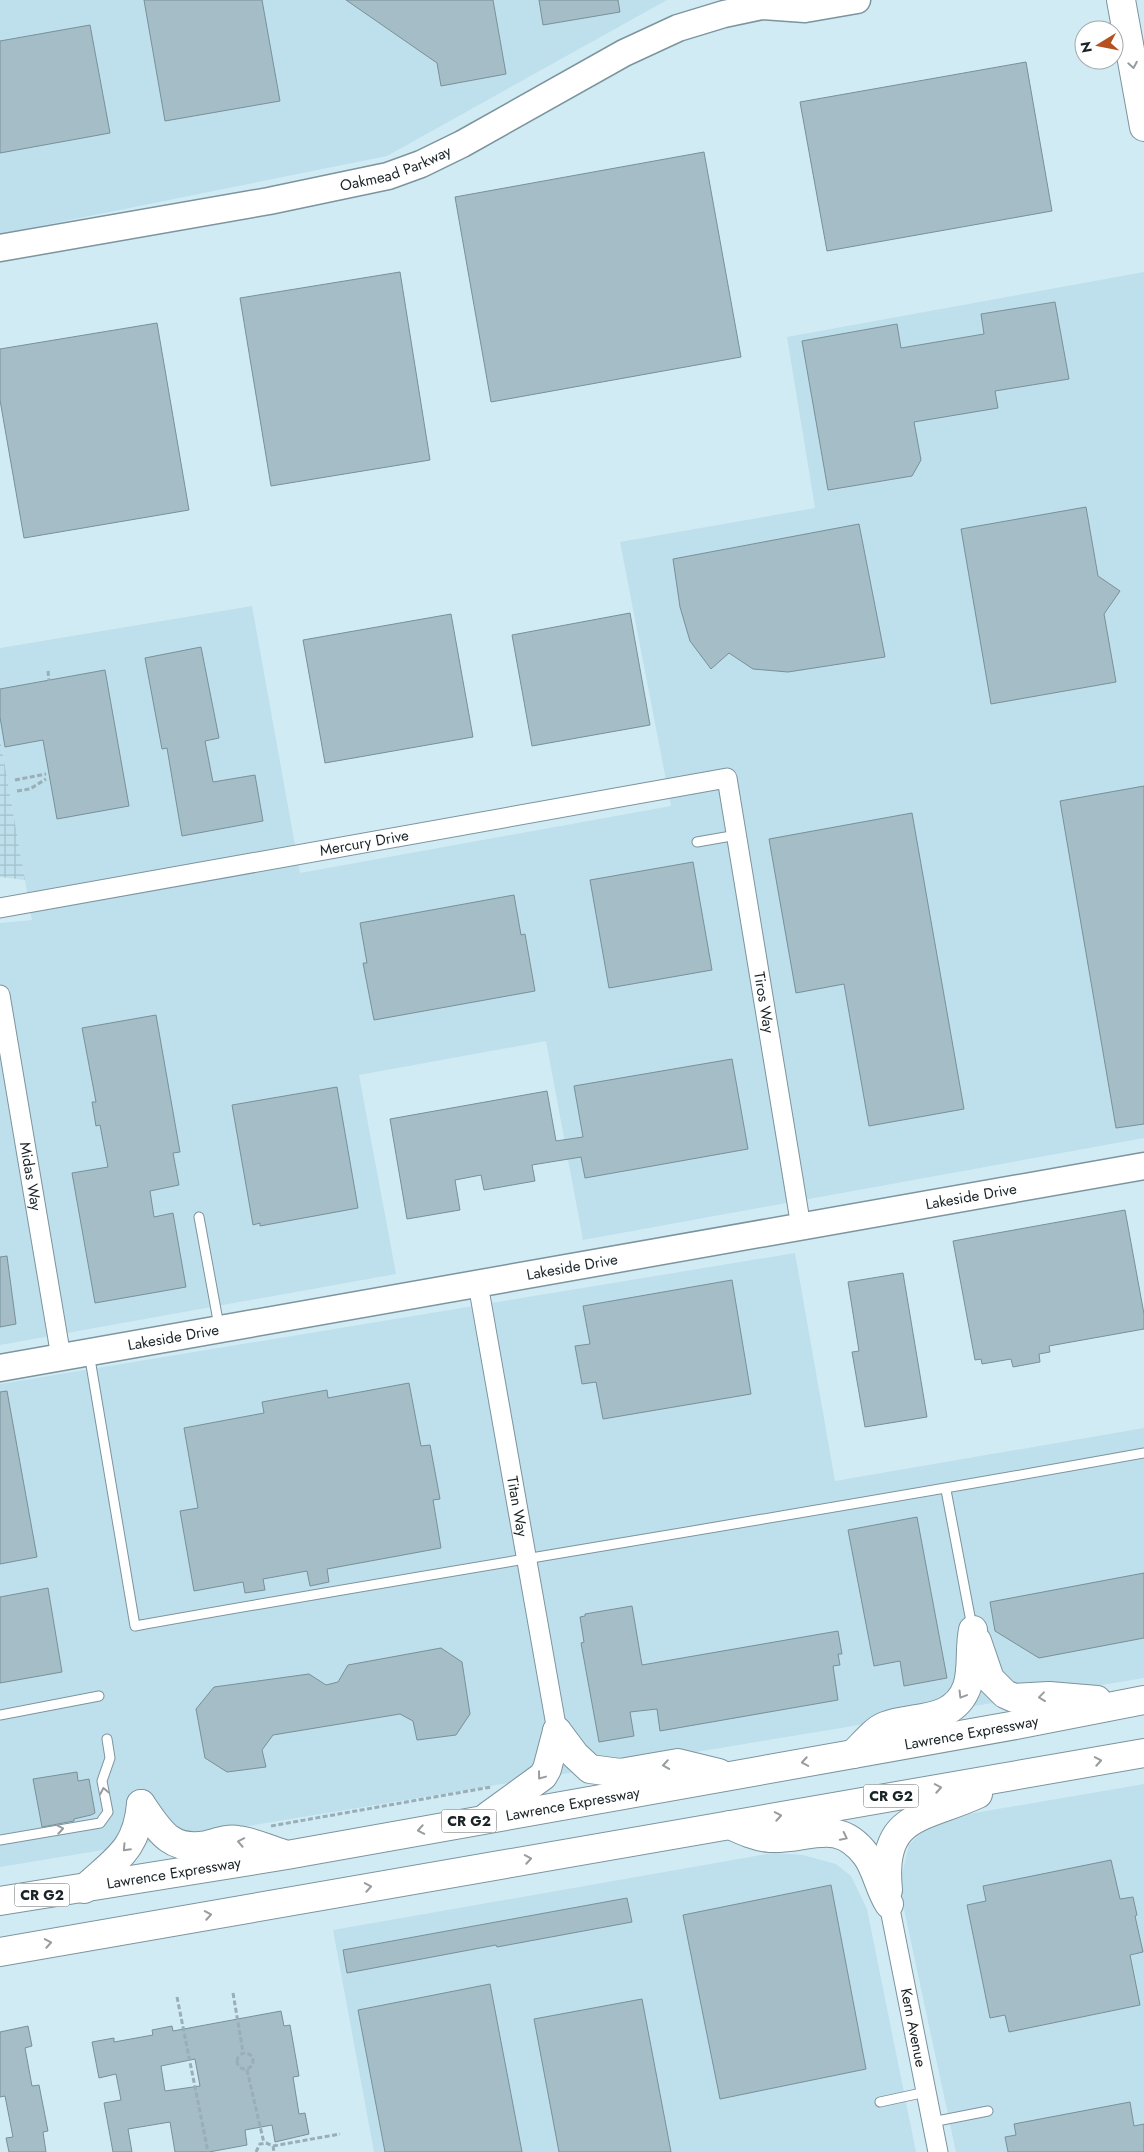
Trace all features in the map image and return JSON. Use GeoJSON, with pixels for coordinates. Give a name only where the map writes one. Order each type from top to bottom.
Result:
{"type":"FeatureCollection","features":[{"type":"Feature","properties":{"kind":"main road"},"geometry":{"type":"LineString","coordinates":[[1121,0],[1144,127]]}},
{"type":"Feature","properties":{"kind":"main road"},"geometry":{"type":"LineString","coordinates":[[973,1630],[986,1671],[994,1684],[1005,1694],[1014,1698],[1049,1696],[1134,1701]]}},
{"type":"Feature","properties":{"kind":"main road"},"geometry":{"type":"LineString","coordinates":[[853,1754],[884,1726],[930,1718],[945,1712],[957,1703],[963,1695],[970,1678],[973,1630]]}},
{"type":"Feature","properties":{"kind":"main road","name":"Lawrence Expressway"},"geometry":{"type":"LineString","coordinates":[[0,1901],[287,1855],[485,1818],[1016,1725],[1134,1701]]}},
{"type":"Feature","properties":{"kind":"main road"},"geometry":{"type":"LineString","coordinates":[[557,1731],[575,1755],[590,1769],[620,1773],[678,1763],[730,1776]]}},
{"type":"Feature","properties":{"kind":"main road"},"geometry":{"type":"LineString","coordinates":[[485,1818],[543,1776],[547,1769],[549,1753],[557,1731]]}},
{"type":"Feature","properties":{"kind":"main road","name":"CR G2"},"geometry":{"type":"LineString","coordinates":[[0,1952],[1144,1752]]}},
{"type":"Feature","properties":{"kind":"main road"},"geometry":{"type":"LineString","coordinates":[[889,1904],[887,1858],[898,1833],[927,1812],[978,1794],[986,1788],[989,1779]]}},
{"type":"Feature","properties":{"kind":"main road"},"geometry":{"type":"LineString","coordinates":[[84,1889],[129,1847],[139,1823],[141,1804],[159,1830],[175,1844],[188,1847],[236,1839],[287,1855]]}},
{"type":"Feature","properties":{"kind":"main road"},"geometry":{"type":"LineString","coordinates":[[730,1824],[758,1836],[770,1838],[829,1831],[850,1840],[866,1854],[889,1904]]}},
{"type":"Feature","properties":{"kind":"street","name":"Oakmead Parkway"},"geometry":{"type":"LineString","coordinates":[[0,248],[309,194],[388,176],[421,164],[470,140],[643,43],[704,19],[767,3],[805,9],[857,0]]}},
{"type":"Feature","properties":{"kind":"street","name":"Tiros Way"},"geometry":{"type":"LineString","coordinates":[[728,778],[801,1227]]}},
{"type":"Feature","properties":{"kind":"street","name":"Mercury Drive"},"geometry":{"type":"LineString","coordinates":[[0,908],[728,778]]}},
{"type":"Feature","properties":{"kind":"street","name":"Midas Way"},"geometry":{"type":"LineString","coordinates":[[0,995],[61,1357]]}},
{"type":"Feature","properties":{"kind":"street","name":"Lakeside Drive"},"geometry":{"type":"LineString","coordinates":[[0,1368],[1144,1166]]}},
{"type":"Feature","properties":{"kind":"street","name":"Titan Way"},"geometry":{"type":"LineString","coordinates":[[478,1284],[557,1731]]}},
{"type":"Feature","properties":{"kind":"street","name":"Kern Avenue"},"geometry":{"type":"LineString","coordinates":[[889,1904],[938,2152]]}},
{"type":"Feature","properties":{"kind":"lane"},"geometry":{"type":"LineString","coordinates":[[697,842],[737,835]]}},
{"type":"Feature","properties":{"kind":"lane"},"geometry":{"type":"LineString","coordinates":[[198,1217],[219,1329]]}},
{"type":"Feature","properties":{"kind":"lane"},"geometry":{"type":"LineString","coordinates":[[89,1352],[135,1626],[527,1558],[946,1490],[1144,1453]]}},
{"type":"Feature","properties":{"kind":"lane"},"geometry":{"type":"LineString","coordinates":[[946,1490],[973,1630]]}},
{"type":"Feature","properties":{"kind":"lane"},"geometry":{"type":"LineString","coordinates":[[0,1715],[99,1696]]}},
{"type":"Feature","properties":{"kind":"lane"},"geometry":{"type":"LineString","coordinates":[[0,1840],[100,1822],[108,1812],[102,1781],[110,1758],[107,1739]]}},
{"type":"Feature","properties":{"kind":"lane"},"geometry":{"type":"LineString","coordinates":[[880,2102],[926,2092]]}},
{"type":"Feature","properties":{"kind":"lane"},"geometry":{"type":"LineString","coordinates":[[932,2122],[988,2111]]}},
{"type":"Feature","properties":{"kind":"path"},"geometry":{"type":"LineString","coordinates":[[48,671],[49,681]]}},
{"type":"Feature","properties":{"kind":"path"},"geometry":{"type":"LineString","coordinates":[[15,780],[46,774]]}},
{"type":"Feature","properties":{"kind":"path"},"geometry":{"type":"LineString","coordinates":[[17,791],[30,789],[46,779]]}},
{"type":"Feature","properties":{"kind":"path"},"geometry":{"type":"LineString","coordinates":[[262,1828],[501,1785]]}},
{"type":"Feature","properties":{"kind":"path"},"geometry":{"type":"LineString","coordinates":[[233,1992],[243,2052]]}},
{"type":"Feature","properties":{"kind":"path"},"geometry":{"type":"LineString","coordinates":[[177,1997],[208,2152]]}},
{"type":"Feature","properties":{"kind":"path"},"geometry":{"type":"LineString","coordinates":[[243,2052],[253,2057],[254,2062],[247,2070]]}},
{"type":"Feature","properties":{"kind":"path"},"geometry":{"type":"LineString","coordinates":[[243,2052],[236,2059],[237,2065],[247,2070]]}},
{"type":"Feature","properties":{"kind":"path"},"geometry":{"type":"LineString","coordinates":[[247,2070],[264,2143]]}},
{"type":"Feature","properties":{"kind":"path"},"geometry":{"type":"LineString","coordinates":[[256,2152],[260,2144],[264,2143],[273,2146],[340,2134]]}},
{"type":"Feature","properties":{"kind":"path"},"geometry":{"type":"LineString","coordinates":[[273,2146],[274,2152]]}},
{"type":"Feature","properties":{"kind":"shaded area"},"geometry":{"type":"Polygon","coordinates":[[[0,0],[667,0],[387,156],[0,234],[0,0]]]}},
{"type":"Feature","properties":{"kind":"shaded area"},"geometry":{"type":"Polygon","coordinates":[[[1144,272],[1144,1138],[583,1240],[546,1041],[359,1075],[396,1274],[0,1345],[0,923],[32,920],[0,738],[0,648],[252,606],[300,873],[671,806],[620,542],[815,508],[787,337],[1144,272]]]}},
{"type":"Feature","properties":{"kind":"shaded area"},"geometry":{"type":"Polygon","coordinates":[[[0,738],[25,880],[0,877],[0,738]]]}},
{"type":"Feature","properties":{"kind":"shaded area"},"geometry":{"type":"Polygon","coordinates":[[[795,1253],[835,1481],[1144,1428],[1144,1678],[0,1867],[0,1384],[795,1253]]]}},
{"type":"Feature","properties":{"kind":"shaded area"},"geometry":{"type":"Polygon","coordinates":[[[1144,1784],[1144,2152],[956,2152],[899,1886],[909,1845],[934,1820],[1144,1784]]]}},
{"type":"Feature","properties":{"kind":"shaded area"},"geometry":{"type":"Polygon","coordinates":[[[773,1853],[803,1855],[836,1864],[851,1876],[867,1909],[916,2152],[374,2152],[333,1930],[773,1853]]]}},
{"type":"Feature","properties":{"kind":"building"},"geometry":{"type":"Polygon","coordinates":[[[144,0],[262,0],[280,101],[165,121],[144,0]]]}},
{"type":"Feature","properties":{"kind":"building"},"geometry":{"type":"Polygon","coordinates":[[[346,0],[493,0],[506,74],[441,86],[437,63],[346,0]]]}},
{"type":"Feature","properties":{"kind":"building"},"geometry":{"type":"Polygon","coordinates":[[[539,0],[618,0],[620,12],[543,25],[539,0]]]}},
{"type":"Feature","properties":{"kind":"building"},"geometry":{"type":"Polygon","coordinates":[[[90,25],[110,133],[0,153],[0,41],[90,25]]]}},
{"type":"Feature","properties":{"kind":"building"},"geometry":{"type":"Polygon","coordinates":[[[1026,62],[1052,211],[827,251],[800,102],[1026,62]]]}},
{"type":"Feature","properties":{"kind":"building"},"geometry":{"type":"Polygon","coordinates":[[[704,152],[741,357],[491,402],[455,197],[704,152]]]}},
{"type":"Feature","properties":{"kind":"building"},"geometry":{"type":"Polygon","coordinates":[[[400,272],[430,460],[271,486],[240,298],[400,272]]]}},
{"type":"Feature","properties":{"kind":"building"},"geometry":{"type":"Polygon","coordinates":[[[1055,302],[1069,379],[995,391],[998,408],[914,422],[921,460],[912,476],[828,490],[802,341],[897,324],[901,348],[984,334],[981,314],[1055,302]]]}},
{"type":"Feature","properties":{"kind":"building"},"geometry":{"type":"Polygon","coordinates":[[[157,323],[189,510],[24,538],[0,400],[0,349],[157,323]]]}},
{"type":"Feature","properties":{"kind":"building"},"geometry":{"type":"Polygon","coordinates":[[[1086,507],[1098,576],[1120,591],[1104,614],[1116,682],[991,704],[961,529],[1086,507]]]}},
{"type":"Feature","properties":{"kind":"building"},"geometry":{"type":"Polygon","coordinates":[[[859,524],[885,657],[788,672],[753,669],[729,653],[711,669],[690,641],[680,607],[673,559],[859,524]]]}},
{"type":"Feature","properties":{"kind":"building"},"geometry":{"type":"Polygon","coordinates":[[[630,613],[650,725],[532,746],[512,635],[630,613]]]}},
{"type":"Feature","properties":{"kind":"building"},"geometry":{"type":"Polygon","coordinates":[[[451,614],[473,737],[325,763],[303,640],[451,614]]]}},
{"type":"Feature","properties":{"kind":"building"},"geometry":{"type":"Polygon","coordinates":[[[201,647],[219,738],[205,741],[213,782],[255,775],[263,821],[182,836],[167,748],[162,749],[145,658],[201,647]]]}},
{"type":"Feature","properties":{"kind":"building"},"geometry":{"type":"Polygon","coordinates":[[[105,670],[129,806],[57,819],[43,740],[5,747],[0,717],[0,689],[105,670]]]}},
{"type":"Feature","properties":{"kind":"building"},"geometry":{"type":"Polygon","coordinates":[[[1144,786],[1144,1124],[1116,1128],[1060,801],[1144,786]]]}},
{"type":"Feature","properties":{"kind":"building"},"geometry":{"type":"Polygon","coordinates":[[[912,813],[964,1109],[869,1126],[844,984],[796,993],[769,839],[912,813]]]}},
{"type":"Feature","properties":{"kind":"building"},"geometry":{"type":"Polygon","coordinates":[[[693,862],[712,970],[609,988],[590,880],[693,862]]]}},
{"type":"Feature","properties":{"kind":"building"},"geometry":{"type":"Polygon","coordinates":[[[514,895],[521,935],[525,934],[535,991],[374,1020],[363,963],[367,963],[360,923],[514,895]]]}},
{"type":"Feature","properties":{"kind":"building"},"geometry":{"type":"Polygon","coordinates":[[[156,1015],[180,1152],[173,1153],[179,1185],[150,1191],[154,1217],[173,1213],[186,1287],[95,1303],[72,1173],[108,1167],[100,1125],[96,1126],[92,1102],[96,1102],[82,1028],[156,1015]]]}},
{"type":"Feature","properties":{"kind":"building"},"geometry":{"type":"Polygon","coordinates":[[[732,1059],[748,1149],[585,1178],[581,1157],[532,1165],[535,1181],[484,1190],[481,1175],[455,1180],[460,1210],[407,1219],[390,1119],[547,1091],[556,1141],[583,1137],[574,1086],[732,1059]]]}},
{"type":"Feature","properties":{"kind":"building"},"geometry":{"type":"Polygon","coordinates":[[[337,1087],[358,1208],[260,1226],[260,1223],[253,1225],[232,1105],[337,1087]]]}},
{"type":"Feature","properties":{"kind":"building"},"geometry":{"type":"Polygon","coordinates":[[[1125,1210],[1144,1314],[1144,1329],[1049,1346],[1050,1352],[1039,1354],[1040,1362],[1013,1367],[1011,1359],[982,1364],[981,1359],[975,1360],[953,1241],[1125,1210]]]}},
{"type":"Feature","properties":{"kind":"building"},"geometry":{"type":"Polygon","coordinates":[[[7,1256],[16,1324],[0,1327],[0,1257],[7,1256]]]}},
{"type":"Feature","properties":{"kind":"building"},"geometry":{"type":"Polygon","coordinates":[[[903,1273],[927,1417],[865,1427],[852,1352],[859,1351],[848,1282],[903,1273]]]}},
{"type":"Feature","properties":{"kind":"building"},"geometry":{"type":"Polygon","coordinates":[[[732,1280],[751,1394],[603,1419],[596,1382],[582,1384],[575,1346],[590,1344],[583,1306],[732,1280]]]}},
{"type":"Feature","properties":{"kind":"building"},"geometry":{"type":"Polygon","coordinates":[[[409,1383],[421,1446],[430,1445],[440,1499],[433,1500],[441,1548],[327,1569],[329,1582],[310,1586],[307,1571],[263,1579],[265,1590],[245,1593],[243,1582],[194,1591],[180,1511],[198,1508],[184,1428],[264,1413],[262,1402],[327,1390],[328,1398],[409,1383]]]}},
{"type":"Feature","properties":{"kind":"building"},"geometry":{"type":"Polygon","coordinates":[[[7,1391],[37,1557],[0,1564],[0,1392],[7,1391]]]}},
{"type":"Feature","properties":{"kind":"building"},"geometry":{"type":"Polygon","coordinates":[[[917,1517],[947,1678],[904,1686],[900,1661],[874,1666],[848,1530],[917,1517]]]}},
{"type":"Feature","properties":{"kind":"building"},"geometry":{"type":"Polygon","coordinates":[[[1144,1573],[1144,1638],[1039,1658],[995,1631],[990,1602],[1144,1573]]]}},
{"type":"Feature","properties":{"kind":"building"},"geometry":{"type":"Polygon","coordinates":[[[48,1588],[62,1672],[0,1683],[0,1597],[48,1588]]]}},
{"type":"Feature","properties":{"kind":"building"},"geometry":{"type":"Polygon","coordinates":[[[632,1606],[642,1665],[838,1631],[842,1654],[838,1654],[840,1665],[833,1666],[838,1700],[660,1731],[657,1709],[630,1712],[634,1736],[599,1742],[581,1643],[584,1642],[580,1617],[585,1616],[585,1614],[632,1606]]]}},
{"type":"Feature","properties":{"kind":"building"},"geometry":{"type":"Polygon","coordinates":[[[441,1648],[462,1662],[470,1714],[456,1735],[417,1740],[413,1721],[400,1714],[273,1735],[262,1750],[266,1767],[227,1772],[205,1758],[196,1709],[214,1687],[309,1674],[326,1685],[338,1682],[348,1665],[441,1648]]]}},
{"type":"Feature","properties":{"kind":"building"},"geometry":{"type":"Polygon","coordinates":[[[77,1772],[78,1781],[89,1779],[95,1813],[74,1819],[74,1821],[42,1827],[33,1779],[77,1772]]]}},
{"type":"Feature","properties":{"kind":"building"},"geometry":{"type":"Polygon","coordinates":[[[1111,1860],[1120,1899],[1133,1897],[1137,1915],[1135,1916],[1143,1952],[1130,1955],[1140,2005],[1009,2032],[1005,2015],[990,2018],[967,1905],[986,1901],[983,1886],[1111,1860]]]}},
{"type":"Feature","properties":{"kind":"building"},"geometry":{"type":"Polygon","coordinates":[[[831,1885],[866,2069],[720,2099],[683,1915],[831,1885]]]}},
{"type":"Feature","properties":{"kind":"building"},"geometry":{"type":"Polygon","coordinates":[[[627,1898],[632,1922],[347,1973],[343,1950],[627,1898]]]}},
{"type":"Feature","properties":{"kind":"building"},"geometry":{"type":"Polygon","coordinates":[[[490,1984],[522,2152],[385,2152],[358,2010],[490,1984]]]}},
{"type":"Feature","properties":{"kind":"building"},"geometry":{"type":"Polygon","coordinates":[[[642,1999],[671,2152],[559,2152],[534,2019],[642,1999]]]}},
{"type":"Feature","properties":{"kind":"building"},"geometry":{"type":"Polygon","coordinates":[[[281,2011],[284,2026],[290,2025],[299,2076],[293,2077],[299,2114],[305,2113],[309,2134],[275,2142],[272,2125],[245,2130],[247,2145],[209,2152],[175,2152],[170,2122],[128,2129],[132,2152],[113,2152],[104,2103],[121,2100],[116,2074],[99,2078],[92,2042],[114,2038],[114,2042],[153,2035],[152,2030],[172,2026],[173,2031],[281,2011]],[[195,2059],[161,2066],[165,2091],[200,2086],[195,2059]]]}},
{"type":"Feature","properties":{"kind":"building"},"geometry":{"type":"Polygon","coordinates":[[[28,2026],[32,2046],[25,2048],[32,2086],[39,2085],[48,2131],[43,2132],[46,2152],[9,2152],[6,2138],[13,2137],[5,2096],[0,2097],[0,2032],[28,2026]]]}},
{"type":"Feature","properties":{"kind":"building"},"geometry":{"type":"Polygon","coordinates":[[[1130,2102],[1134,2126],[1144,2124],[1144,2152],[1008,2152],[1005,2137],[1016,2135],[1014,2124],[1130,2102]]]}}]}
